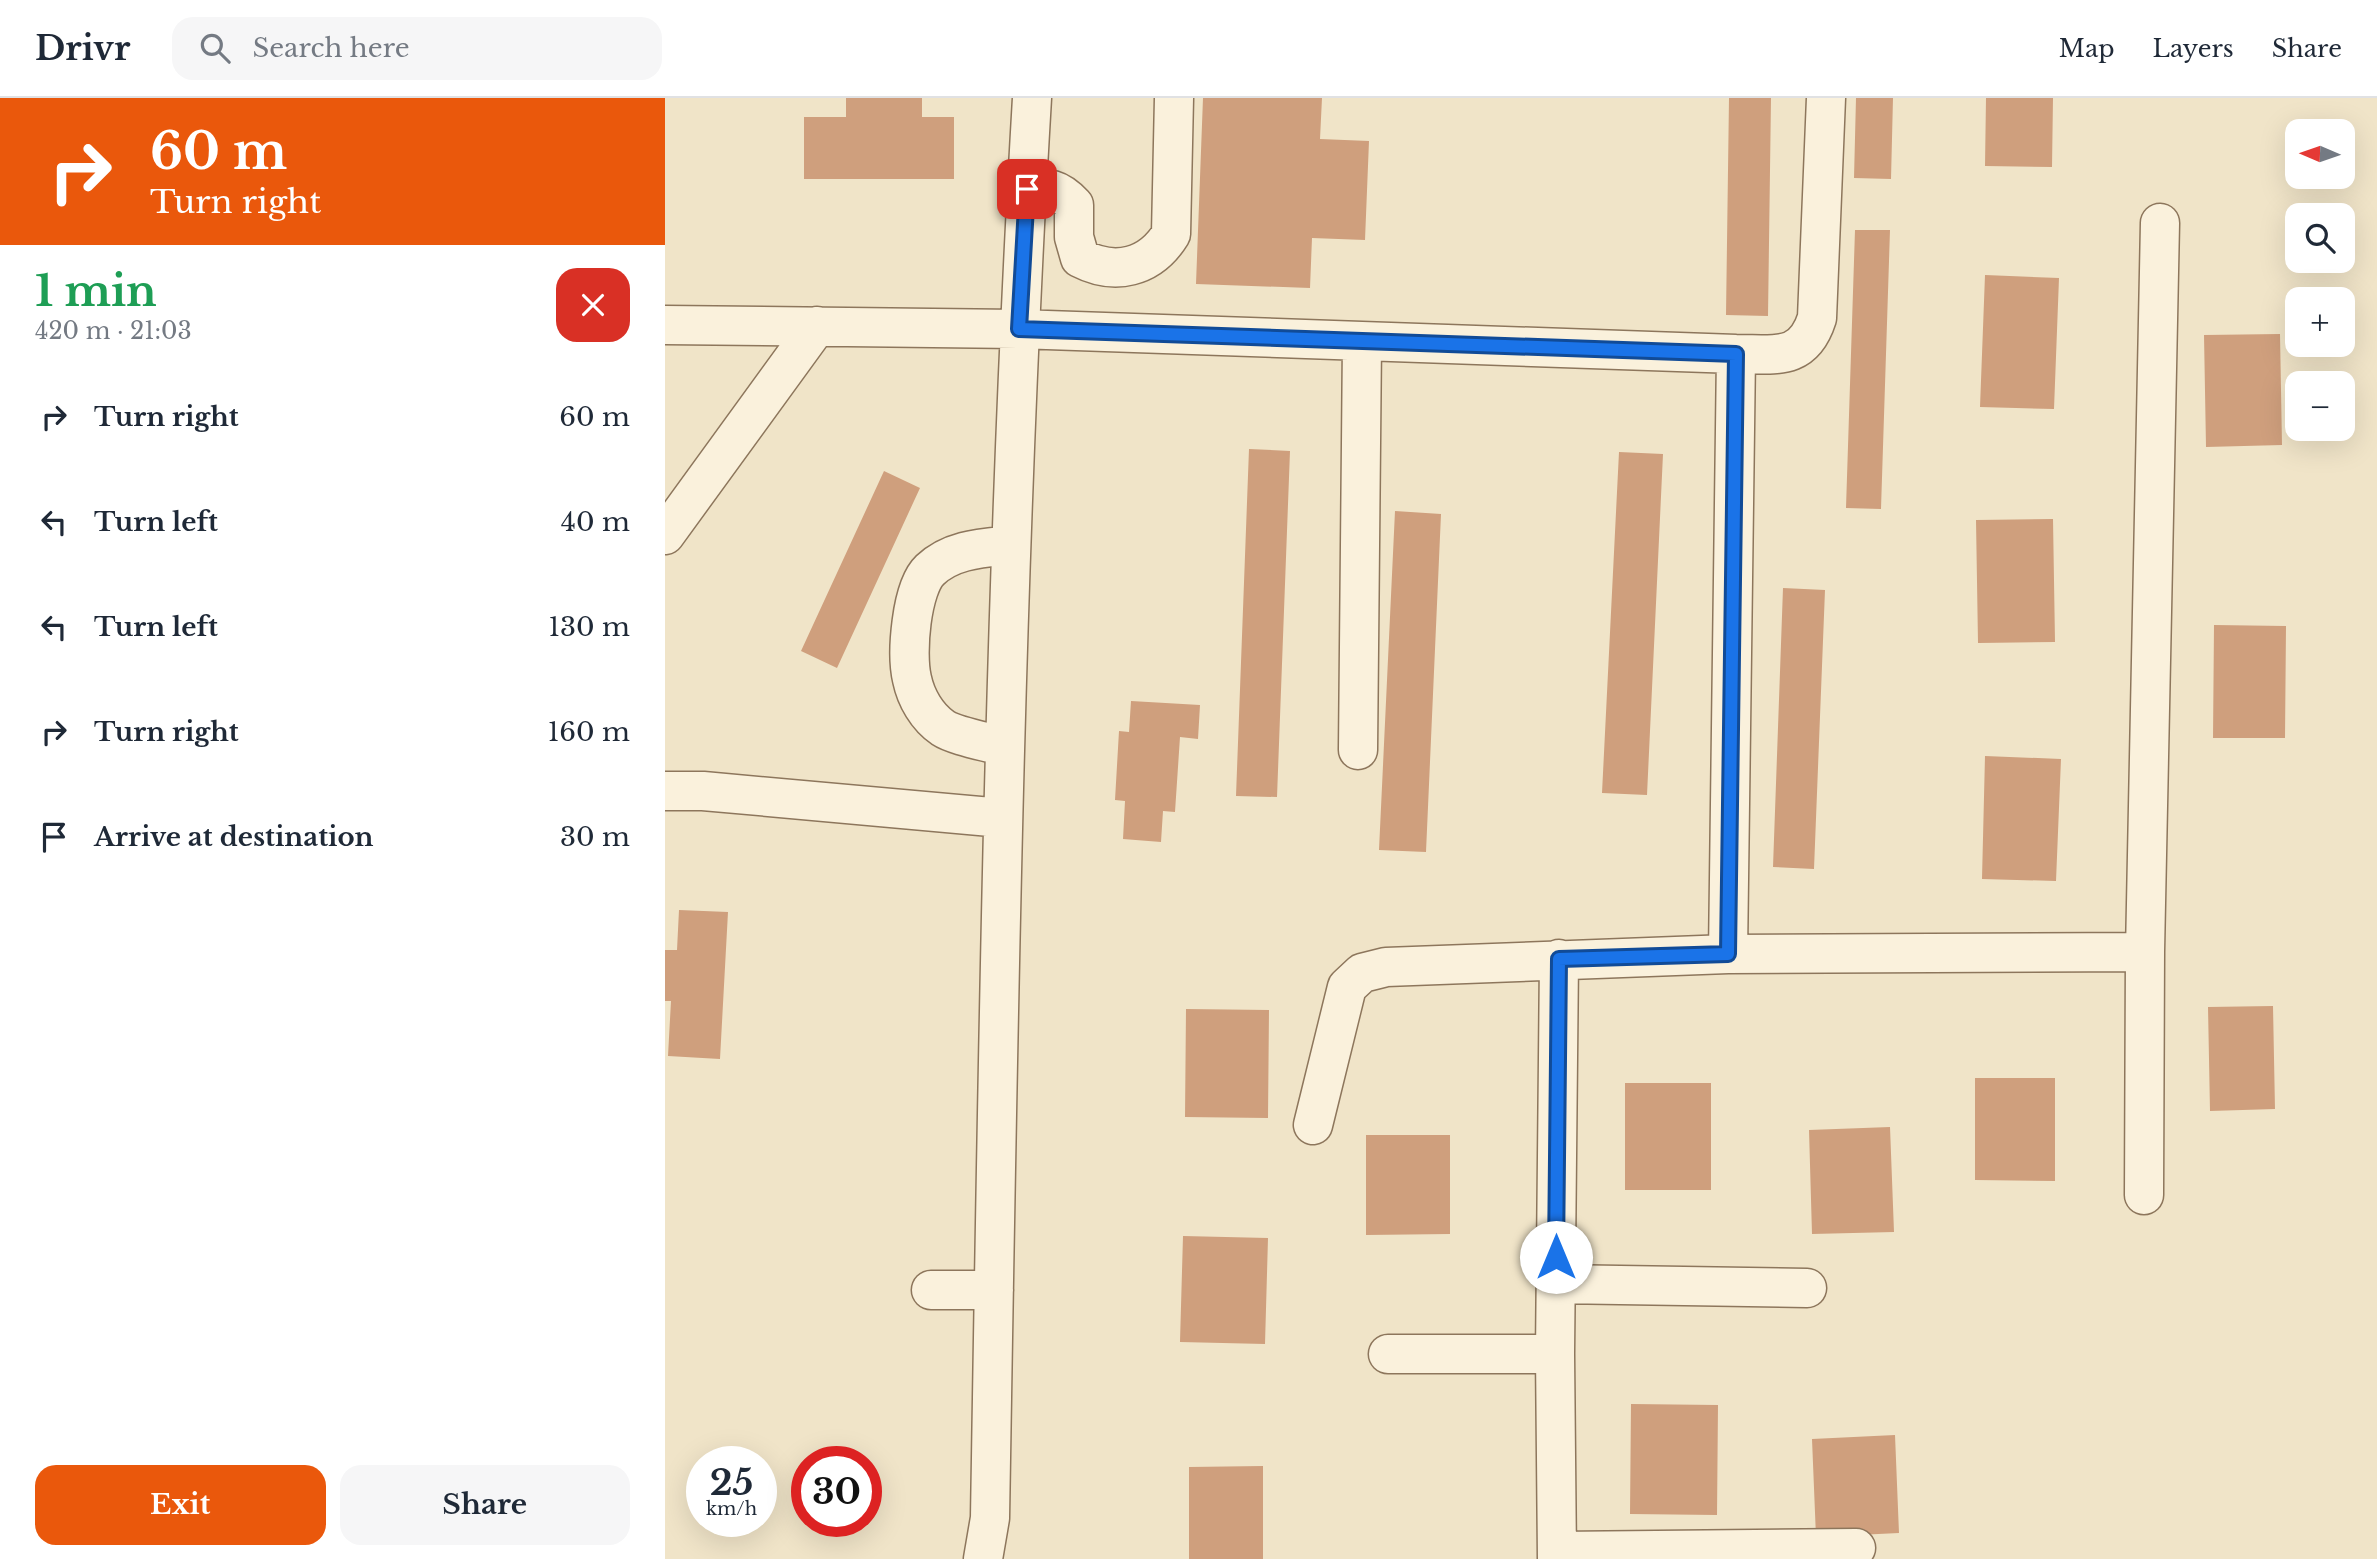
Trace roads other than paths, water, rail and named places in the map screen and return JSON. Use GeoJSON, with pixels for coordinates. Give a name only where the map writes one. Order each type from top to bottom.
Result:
{"type":"FeatureCollection","features":[{"type":"Feature","properties":{"kind":"street"},"geometry":{"type":"LineString","coordinates":[[983,1559],[990,1518],[1002,818],[1011,545],[1019,329],[1032,98]]}},
{"type":"Feature","properties":{"kind":"street"},"geometry":{"type":"LineString","coordinates":[[1027,189],[1047,188],[1062,192],[1074,205],[1074,237],[1080,258],[1098,267],[1130,266],[1145,261],[1160,251],[1171,234],[1174,98]]}},
{"type":"Feature","properties":{"kind":"street"},"geometry":{"type":"LineString","coordinates":[[665,325],[1019,329],[1781,354],[1800,347],[1811,336],[1817,318],[1826,98]]}},
{"type":"Feature","properties":{"kind":"street"},"geometry":{"type":"LineString","coordinates":[[2144,1195],[2145,951],[2159,223]]}},
{"type":"Feature","properties":{"kind":"street"},"geometry":{"type":"LineString","coordinates":[[665,535],[817,326]]}},
{"type":"Feature","properties":{"kind":"street"},"geometry":{"type":"LineString","coordinates":[[1359,750],[1361,341]]}},
{"type":"Feature","properties":{"kind":"street"},"geometry":{"type":"LineString","coordinates":[[1728,954],[1736,354]]}},
{"type":"Feature","properties":{"kind":"street"},"geometry":{"type":"LineString","coordinates":[[1005,747],[944,729],[924,710],[912,679],[911,641],[919,589],[929,571],[947,558],[971,549],[1011,545]]}},
{"type":"Feature","properties":{"kind":"street"},"geometry":{"type":"LineString","coordinates":[[665,791],[703,791],[1002,818]]}},
{"type":"Feature","properties":{"kind":"street"},"geometry":{"type":"LineString","coordinates":[[1313,1125],[1347,987],[1362,973],[1386,967],[1728,954],[2145,951]]}},
{"type":"Feature","properties":{"kind":"street"},"geometry":{"type":"LineString","coordinates":[[1559,959],[1555,1354],[1557,1555],[1856,1548]]}},
{"type":"Feature","properties":{"kind":"street"},"geometry":{"type":"LineString","coordinates":[[1556,1284],[1807,1288]]}},
{"type":"Feature","properties":{"kind":"street"},"geometry":{"type":"LineString","coordinates":[[931,1290],[994,1290]]}},
{"type":"Feature","properties":{"kind":"street"},"geometry":{"type":"LineString","coordinates":[[1388,1354],[1555,1354]]}}]}
